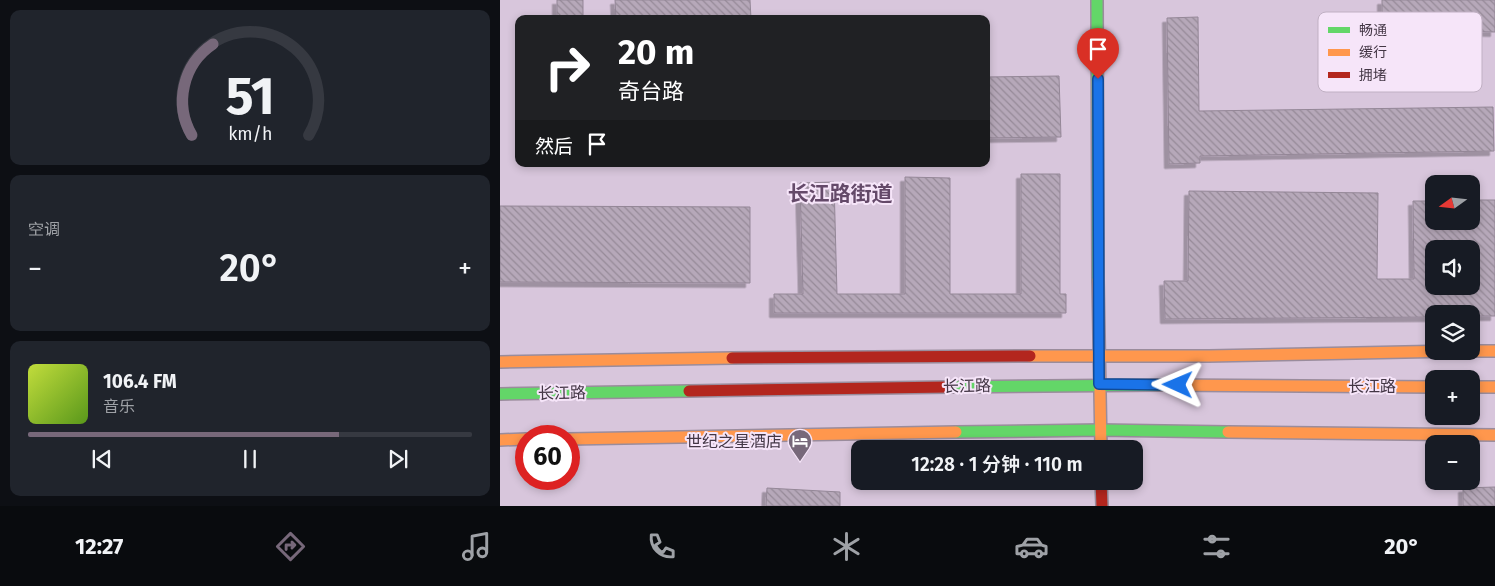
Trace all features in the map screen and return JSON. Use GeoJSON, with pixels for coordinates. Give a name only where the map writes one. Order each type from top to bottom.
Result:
{"type":"FeatureCollection","features":[{"type":"Feature","properties":{"kind":"main road"},"geometry":{"type":"LineString","coordinates":[[1097,0],[1101,440]]}},
{"type":"Feature","properties":{"kind":"main road"},"geometry":{"type":"LineString","coordinates":[[1480,351],[1495,350]]}},
{"type":"Feature","properties":{"kind":"main road"},"geometry":{"type":"LineString","coordinates":[[500,362],[879,356],[1209,356],[1425,352]]}},
{"type":"Feature","properties":{"kind":"main road","name":"长江路"},"geometry":{"type":"LineString","coordinates":[[500,394],[1099,384],[1425,387]]}},
{"type":"Feature","properties":{"kind":"main road"},"geometry":{"type":"LineString","coordinates":[[1480,387],[1495,387]]}},
{"type":"Feature","properties":{"kind":"main road"},"geometry":{"type":"LineString","coordinates":[[580,439],[1100,430],[1495,435]]}},
{"type":"Feature","properties":{"kind":"main road"},"geometry":{"type":"LineString","coordinates":[[500,440],[515,439]]}},
{"type":"Feature","properties":{"kind":"main road"},"geometry":{"type":"LineString","coordinates":[[1101,490],[1102,506]]}},
{"type":"Feature","properties":{"kind":"building"},"geometry":{"type":"Polygon","coordinates":[[[557,0],[583,0],[583,15],[557,15],[557,0]]]}},
{"type":"Feature","properties":{"kind":"building"},"geometry":{"type":"Polygon","coordinates":[[[615,0],[750,0],[751,15],[616,15],[615,0]]]}},
{"type":"Feature","properties":{"kind":"building"},"geometry":{"type":"Polygon","coordinates":[[[1382,0],[1495,0],[1495,32],[1482,32],[1482,12],[1382,12],[1382,0]]]}},
{"type":"Feature","properties":{"kind":"building"},"geometry":{"type":"Polygon","coordinates":[[[1198,17],[1199,111],[1493,107],[1494,151],[1200,156],[1200,163],[1169,164],[1167,18],[1198,17]]]}},
{"type":"Feature","properties":{"kind":"building"},"geometry":{"type":"Polygon","coordinates":[[[1059,76],[1061,137],[990,138],[990,77],[1059,76]]]}},
{"type":"Feature","properties":{"kind":"building"},"geometry":{"type":"Polygon","coordinates":[[[1021,174],[1060,174],[1060,294],[1066,294],[1066,313],[774,313],[774,294],[803,294],[800,183],[834,182],[837,294],[905,294],[905,177],[950,178],[950,294],[1021,294],[1021,174]]]}},
{"type":"Feature","properties":{"kind":"building"},"geometry":{"type":"Polygon","coordinates":[[[1189,191],[1378,193],[1377,279],[1414,279],[1413,201],[1425,201],[1425,230],[1480,230],[1480,200],[1495,200],[1495,316],[1480,316],[1480,305],[1425,305],[1425,317],[1165,319],[1164,281],[1188,281],[1189,191]]]}},
{"type":"Feature","properties":{"kind":"building"},"geometry":{"type":"Polygon","coordinates":[[[500,206],[750,207],[750,283],[500,282],[500,206]]]}},
{"type":"Feature","properties":{"kind":"building"},"geometry":{"type":"Polygon","coordinates":[[[1480,487],[1495,487],[1495,506],[1463,506],[1463,490],[1480,490],[1480,487]]]}},
{"type":"Feature","properties":{"kind":"building"},"geometry":{"type":"Polygon","coordinates":[[[767,488],[840,492],[840,506],[766,506],[767,488]]]}},
{"type":"Feature","properties":{"kind":"traffic: fast"},"geometry":{"type":"LineString","coordinates":[[1097,0],[1098,280]]}},
{"type":"Feature","properties":{"kind":"traffic: fast"},"geometry":{"type":"LineString","coordinates":[[948,387],[1160,385]]}},
{"type":"Feature","properties":{"kind":"traffic: fast"},"geometry":{"type":"LineString","coordinates":[[500,394],[689,391]]}},
{"type":"Feature","properties":{"kind":"traffic: fast"},"geometry":{"type":"LineString","coordinates":[[956,432],[1100,430],[1228,432]]}},
{"type":"Feature","properties":{"kind":"traffic: slow"},"geometry":{"type":"LineString","coordinates":[[1098,280],[1101,440]]}},
{"type":"Feature","properties":{"kind":"traffic: slow"},"geometry":{"type":"LineString","coordinates":[[1480,351],[1495,351]]}},
{"type":"Feature","properties":{"kind":"traffic: slow"},"geometry":{"type":"LineString","coordinates":[[1030,356],[1209,356],[1425,352]]}},
{"type":"Feature","properties":{"kind":"traffic: slow"},"geometry":{"type":"LineString","coordinates":[[500,362],[732,358]]}},
{"type":"Feature","properties":{"kind":"traffic: slow"},"geometry":{"type":"LineString","coordinates":[[1160,385],[1425,387]]}},
{"type":"Feature","properties":{"kind":"traffic: slow"},"geometry":{"type":"LineString","coordinates":[[1480,387],[1495,387]]}},
{"type":"Feature","properties":{"kind":"traffic: slow"},"geometry":{"type":"LineString","coordinates":[[580,439],[956,432]]}},
{"type":"Feature","properties":{"kind":"traffic: slow"},"geometry":{"type":"LineString","coordinates":[[1228,432],[1495,435]]}},
{"type":"Feature","properties":{"kind":"traffic: slow"},"geometry":{"type":"LineString","coordinates":[[500,440],[515,439]]}},
{"type":"Feature","properties":{"kind":"traffic: jam"},"geometry":{"type":"LineString","coordinates":[[732,358],[1030,356]]}},
{"type":"Feature","properties":{"kind":"traffic: jam"},"geometry":{"type":"LineString","coordinates":[[689,391],[948,387]]}},
{"type":"Feature","properties":{"kind":"traffic: jam"},"geometry":{"type":"LineString","coordinates":[[1101,490],[1102,506]]}},
{"type":"Feature","properties":{"kind":"place","name":"世纪之星酒店"},"geometry":{"type":"Point","coordinates":[800,462]}},
{"type":"Feature","properties":{"kind":"district","name":"长江路街道"},"geometry":{"type":"Point","coordinates":[840,194]}},
{"type":"Feature","properties":{"kind":"route"},"geometry":{"type":"LineString","coordinates":[[1098,79],[1099,384],[1178,385]]}}]}
